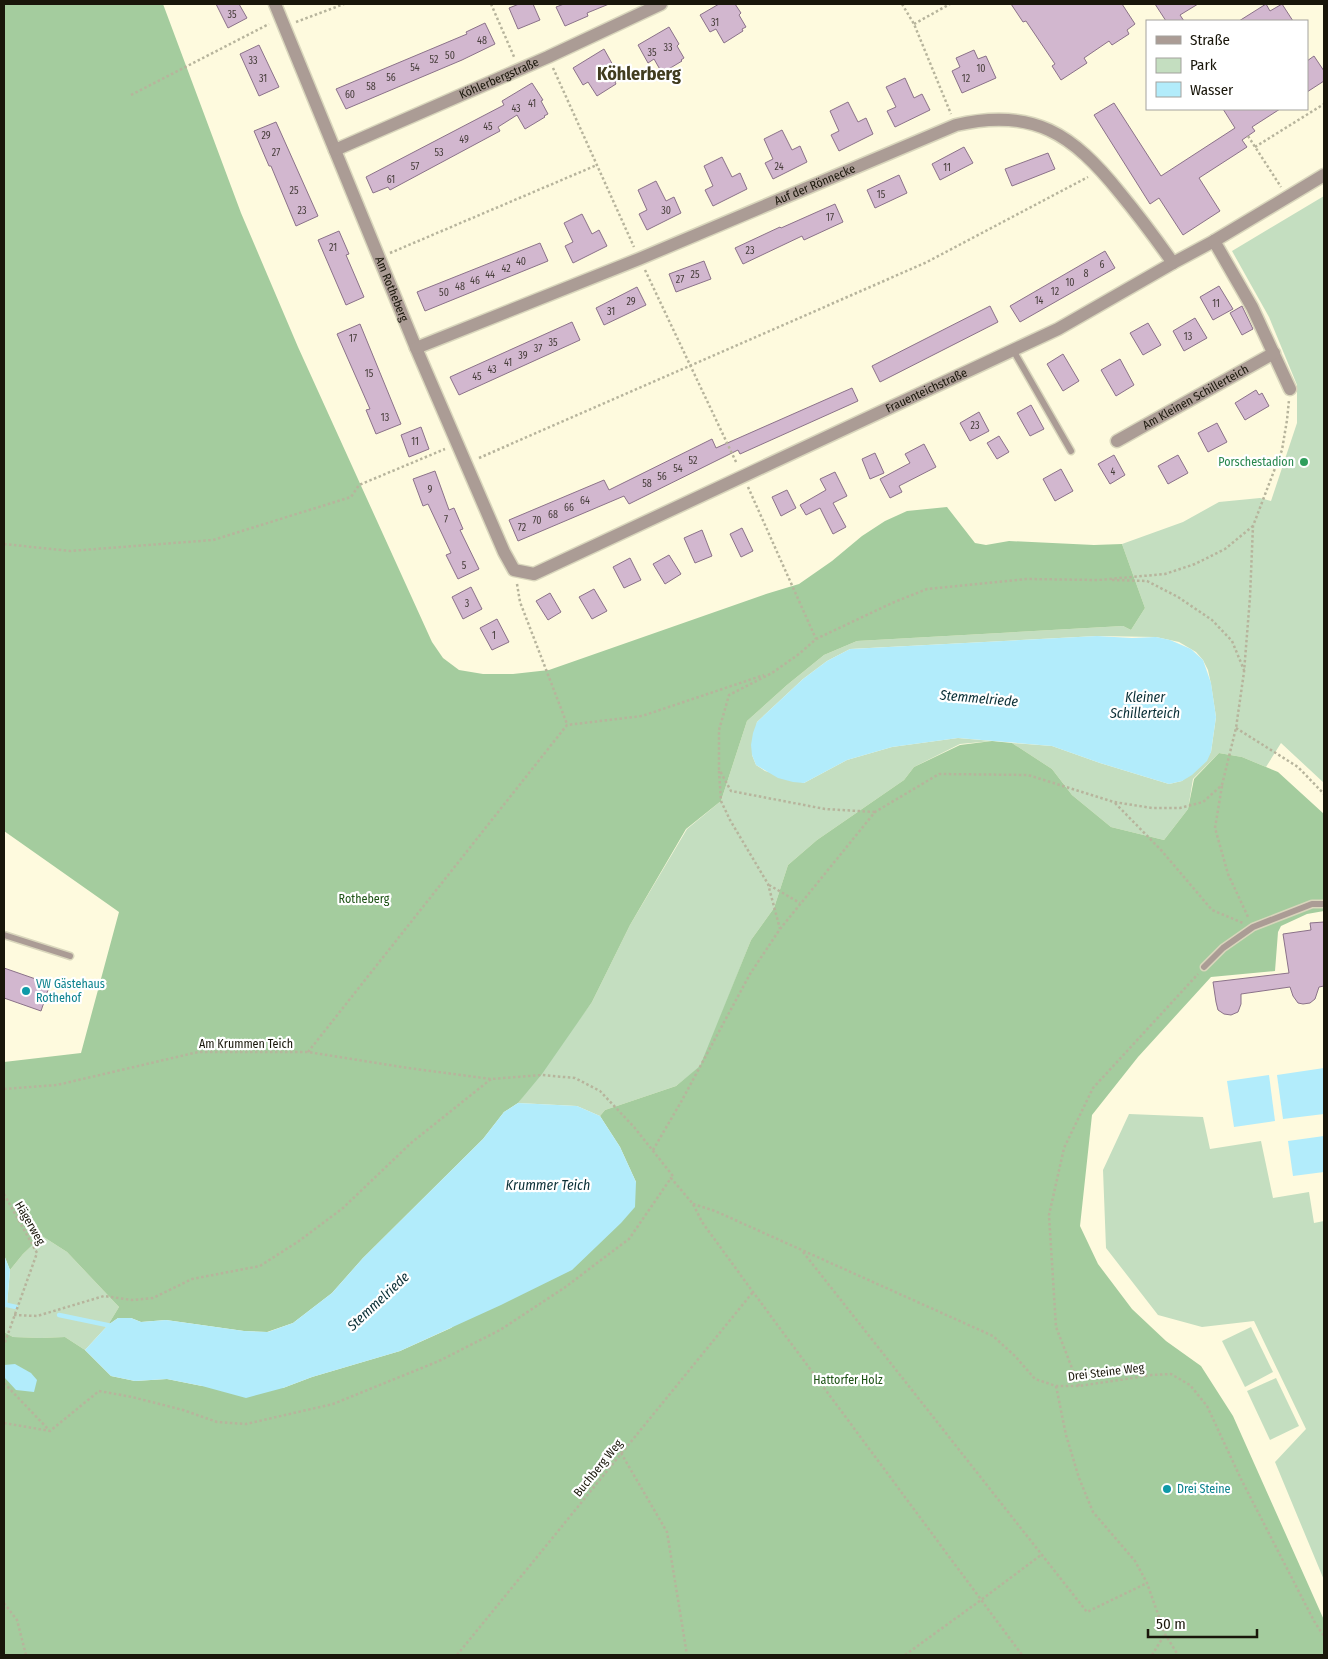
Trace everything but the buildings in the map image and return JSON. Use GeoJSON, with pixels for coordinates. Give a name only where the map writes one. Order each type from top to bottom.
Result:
{"type":"FeatureCollection","features":[{"type":"Feature","properties":{"kind":"street","name":"Am Rotheberg"},"geometry":{"type":"LineString","coordinates":[[275,4],[416,348],[504,552],[514,570]]}},
{"type":"Feature","properties":{"kind":"street","name":"Köhlerbergstraße"},"geometry":{"type":"LineString","coordinates":[[335,150],[548,57],[661,4]]}},
{"type":"Feature","properties":{"kind":"street","name":"Auf der Rönnecke"},"geometry":{"type":"LineString","coordinates":[[416,348],[639,259],[956,125],[974,120],[1012,120],[1031,124],[1048,129],[1084,152],[1102,170],[1173,263]]}},
{"type":"Feature","properties":{"kind":"street","name":"Frauenteichstraße"},"geometry":{"type":"LineString","coordinates":[[514,570],[534,574],[1058,329],[1173,263],[1214,242],[1324,175]]}},
{"type":"Feature","properties":{"kind":"street"},"geometry":{"type":"LineString","coordinates":[[1214,242],[1252,307],[1290,389]]}},
{"type":"Feature","properties":{"kind":"street","name":"Am Kleinen Schillerteich"},"geometry":{"type":"LineString","coordinates":[[1116,441],[1274,353]]}},
{"type":"Feature","properties":{"kind":"lane"},"geometry":{"type":"LineString","coordinates":[[1013,350],[1071,451]]}},
{"type":"Feature","properties":{"kind":"lane"},"geometry":{"type":"LineString","coordinates":[[1204,967],[1223,948],[1253,927],[1312,904],[1324,904]]}},
{"type":"Feature","properties":{"kind":"lane"},"geometry":{"type":"LineString","coordinates":[[4,935],[70,956]]}},
{"type":"Feature","properties":{"kind":"path"},"geometry":{"type":"LineString","coordinates":[[131,95],[283,22],[344,4]]}},
{"type":"Feature","properties":{"kind":"path"},"geometry":{"type":"LineString","coordinates":[[491,4],[520,69]]}},
{"type":"Feature","properties":{"kind":"path"},"geometry":{"type":"LineString","coordinates":[[902,4],[914,24],[956,125]]}},
{"type":"Feature","properties":{"kind":"path"},"geometry":{"type":"LineString","coordinates":[[914,24],[950,4]]}},
{"type":"Feature","properties":{"kind":"path"},"geometry":{"type":"LineString","coordinates":[[548,57],[639,259],[744,477],[816,639]]}},
{"type":"Feature","properties":{"kind":"path"},"geometry":{"type":"LineString","coordinates":[[1255,146],[1324,104]]}},
{"type":"Feature","properties":{"kind":"path"},"geometry":{"type":"LineString","coordinates":[[1248,136],[1287,197]]}},
{"type":"Feature","properties":{"kind":"path"},"geometry":{"type":"LineString","coordinates":[[380,258],[597,165]]}},
{"type":"Feature","properties":{"kind":"path"},"geometry":{"type":"LineString","coordinates":[[466,464],[925,264],[1102,170]]}},
{"type":"Feature","properties":{"kind":"path"},"geometry":{"type":"LineString","coordinates":[[1253,927],[1228,874],[1215,828],[1222,785],[1236,728],[1244,672],[1253,526],[1282,450],[1290,389]]}},
{"type":"Feature","properties":{"kind":"path"},"geometry":{"type":"LineString","coordinates":[[4,544],[70,551],[213,540],[351,498],[360,485],[458,444]]}},
{"type":"Feature","properties":{"kind":"path"},"geometry":{"type":"LineString","coordinates":[[1098,580],[1165,574],[1195,564],[1225,549],[1253,526]]}},
{"type":"Feature","properties":{"kind":"path"},"geometry":{"type":"LineString","coordinates":[[514,570],[520,602],[567,725]]}},
{"type":"Feature","properties":{"kind":"path"},"geometry":{"type":"LineString","coordinates":[[780,929],[768,884],[730,820],[721,801],[719,730],[729,695],[772,673],[816,639],[892,603],[927,590],[1026,579],[1147,581],[1178,597],[1212,620],[1232,641],[1244,672]]}},
{"type":"Feature","properties":{"kind":"path"},"geometry":{"type":"LineString","coordinates":[[308,1052],[567,725],[642,716],[772,673]]}},
{"type":"Feature","properties":{"kind":"path"},"geometry":{"type":"LineString","coordinates":[[1236,728],[1298,767],[1324,794]]}},
{"type":"Feature","properties":{"kind":"path"},"geometry":{"type":"LineString","coordinates":[[719,769],[731,792],[825,809],[875,812]]}},
{"type":"Feature","properties":{"kind":"path"},"geometry":{"type":"LineString","coordinates":[[652,1150],[681,1102],[750,974],[800,903],[875,812],[939,774],[1028,775],[1114,802],[1152,808],[1180,808],[1203,802],[1222,785]]}},
{"type":"Feature","properties":{"kind":"path"},"geometry":{"type":"LineString","coordinates":[[1114,802],[1161,850],[1212,910],[1253,927]]}},
{"type":"Feature","properties":{"kind":"path"},"geometry":{"type":"LineString","coordinates":[[768,884],[800,903]]}},
{"type":"Feature","properties":{"kind":"path"},"geometry":{"type":"LineString","coordinates":[[1079,1386],[1056,1327],[1049,1214],[1064,1148],[1093,1088],[1204,967]]}},
{"type":"Feature","properties":{"kind":"path","name":"Am Krummen Teich"},"geometry":{"type":"LineString","coordinates":[[4,1089],[57,1085],[198,1052],[308,1052],[408,1068],[491,1078],[542,1075],[575,1078],[600,1091],[634,1127],[673,1176],[671,1178],[692,1204],[702,1222],[752,1292],[1022,1655]]}},
{"type":"Feature","properties":{"kind":"path"},"geometry":{"type":"LineString","coordinates":[[14,1315],[37,1316],[104,1296],[132,1300],[153,1298],[192,1280],[260,1266],[299,1241],[343,1208],[411,1143],[491,1078]]}},
{"type":"Feature","properties":{"kind":"path"},"geometry":{"type":"LineString","coordinates":[[4,1423],[50,1431],[99,1391],[158,1403],[217,1422],[246,1424],[333,1404],[439,1361],[500,1330],[564,1288],[628,1239],[671,1178]]}},
{"type":"Feature","properties":{"kind":"path","name":"Hägerweg"},"geometry":{"type":"LineString","coordinates":[[4,1194],[37,1253],[4,1345]]}},
{"type":"Feature","properties":{"kind":"path","name":"Drei Steine Weg"},"geometry":{"type":"LineString","coordinates":[[692,1204],[715,1211],[993,1336],[1015,1356],[1035,1379],[1056,1386],[1079,1386],[1152,1374],[1171,1374],[1190,1385],[1207,1406],[1246,1488],[1314,1621],[1324,1636]]}},
{"type":"Feature","properties":{"kind":"path"},"geometry":{"type":"LineString","coordinates":[[802,1251],[1087,1612],[1147,1583]]}},
{"type":"Feature","properties":{"kind":"path","name":"Buchberg Weg"},"geometry":{"type":"LineString","coordinates":[[457,1655],[752,1292]]}},
{"type":"Feature","properties":{"kind":"path"},"geometry":{"type":"LineString","coordinates":[[4,1383],[50,1431]]}},
{"type":"Feature","properties":{"kind":"path"},"geometry":{"type":"LineString","coordinates":[[1056,1386],[1066,1434],[1079,1478],[1093,1512],[1135,1561],[1147,1583],[1165,1634],[1178,1655]]}},
{"type":"Feature","properties":{"kind":"path"},"geometry":{"type":"LineString","coordinates":[[621,1453],[667,1532],[687,1655]]}},
{"type":"Feature","properties":{"kind":"path"},"geometry":{"type":"LineString","coordinates":[[905,1655],[1041,1555]]}},
{"type":"Feature","properties":{"kind":"path"},"geometry":{"type":"LineString","coordinates":[[4,1603],[17,1620],[26,1655]]}},
{"type":"Feature","properties":{"kind":"path"},"geometry":{"type":"LineString","coordinates":[[1152,1655],[1165,1634]]}},
{"type":"Feature","properties":{"kind":"green space","name":"Rotheberg"},"geometry":{"type":"Polygon","coordinates":[[[4,4],[163,4],[241,213],[298,347],[432,642],[443,658],[459,670],[483,674],[513,674],[549,670],[799,584],[885,521],[907,511],[947,507],[975,543],[986,545],[1009,541],[1094,545],[1122,544],[1145,608],[1131,630],[1123,626],[857,641],[824,655],[787,685],[747,721],[721,801],[686,829],[630,925],[592,1002],[542,1074],[518,1103],[504,1112],[483,1139],[363,1258],[332,1293],[293,1323],[267,1332],[244,1331],[166,1320],[141,1322],[131,1318],[118,1318],[108,1325],[119,1307],[67,1252],[42,1236],[10,1270],[4,1255],[4,1062],[81,1053],[119,912],[4,831],[4,4]]]}},
{"type":"Feature","properties":{"kind":"green space"},"geometry":{"type":"Polygon","coordinates":[[[1324,196],[1324,783],[1281,743],[1266,767],[1242,757],[1219,753],[1193,779],[1188,809],[1164,840],[1111,827],[1072,795],[1052,769],[1012,743],[1052,746],[1169,784],[1182,781],[1211,752],[1216,717],[1208,670],[1196,652],[1179,642],[1156,637],[1097,636],[850,649],[827,661],[803,679],[757,722],[752,755],[756,765],[765,771],[804,783],[847,760],[892,747],[958,738],[992,741],[960,744],[914,767],[904,780],[817,840],[788,865],[774,908],[751,940],[701,1066],[676,1086],[605,1110],[600,1116],[577,1106],[518,1103],[592,1002],[630,925],[687,829],[721,801],[747,721],[824,655],[857,641],[1123,626],[1131,630],[1145,608],[1122,544],[1183,522],[1219,502],[1260,498],[1271,501],[1297,423],[1297,385],[1269,317],[1232,251],[1324,196]]]}},
{"type":"Feature","properties":{"kind":"green space","name":"Hattorfer Holz"},"geometry":{"type":"Polygon","coordinates":[[[992,741],[1012,743],[1052,769],[1072,795],[1111,827],[1164,840],[1188,809],[1194,779],[1219,753],[1242,757],[1278,772],[1324,814],[1324,911],[1307,914],[1281,926],[1278,932],[1275,971],[1211,977],[1138,1057],[1092,1115],[1080,1226],[1098,1264],[1132,1309],[1166,1341],[1201,1366],[1233,1416],[1324,1620],[1324,1655],[4,1655],[4,1332],[13,1337],[65,1337],[85,1350],[111,1376],[135,1381],[167,1379],[202,1386],[283,1388],[312,1377],[400,1351],[451,1328],[636,1182],[620,1147],[600,1116],[605,1110],[676,1086],[700,1066],[751,940],[774,908],[788,865],[817,840],[904,780],[914,767],[960,745],[992,741]]]}},
{"type":"Feature","properties":{"kind":"green space"},"geometry":{"type":"Polygon","coordinates":[[[1129,1114],[1203,1117],[1210,1149],[1261,1141],[1273,1198],[1309,1192],[1314,1223],[1324,1221],[1324,1580],[1275,1462],[1306,1429],[1254,1321],[1202,1327],[1158,1315],[1106,1248],[1103,1170],[1129,1114]]]}},
{"type":"Feature","properties":{"kind":"green space"},"geometry":{"type":"Polygon","coordinates":[[[42,1236],[67,1252],[119,1307],[108,1325],[85,1350],[65,1337],[13,1337],[4,1332],[4,1309],[7,1305],[10,1270],[42,1236]]]}},
{"type":"Feature","properties":{"kind":"green space"},"geometry":{"type":"Polygon","coordinates":[[[1251,1327],[1273,1372],[1245,1387],[1222,1341],[1251,1327]]]}},
{"type":"Feature","properties":{"kind":"green space"},"geometry":{"type":"Polygon","coordinates":[[[1276,1378],[1299,1426],[1270,1440],[1247,1391],[1276,1378]]]}},
{"type":"Feature","properties":{"kind":"water","name":"Kleiner Schillerteich"},"geometry":{"type":"Polygon","coordinates":[[[1097,636],[1156,637],[1170,640],[1191,649],[1203,660],[1211,683],[1216,717],[1211,752],[1207,761],[1192,775],[1182,781],[1169,784],[1052,746],[958,738],[892,747],[847,760],[804,783],[778,778],[756,765],[752,755],[751,745],[757,722],[803,679],[827,661],[850,649],[1097,636]]]}},
{"type":"Feature","properties":{"kind":"water"},"geometry":{"type":"Polygon","coordinates":[[[1324,1068],[1324,1114],[1283,1119],[1277,1075],[1324,1068]]]}},
{"type":"Feature","properties":{"kind":"water"},"geometry":{"type":"Polygon","coordinates":[[[1269,1075],[1275,1121],[1234,1127],[1227,1081],[1269,1075]]]}},
{"type":"Feature","properties":{"kind":"water","name":"Krummer Teich"},"geometry":{"type":"Polygon","coordinates":[[[518,1103],[577,1106],[600,1116],[620,1147],[636,1182],[635,1207],[572,1270],[400,1351],[246,1398],[167,1379],[135,1381],[111,1376],[85,1350],[108,1325],[118,1318],[131,1318],[141,1322],[166,1320],[244,1331],[268,1332],[293,1323],[332,1293],[363,1258],[483,1139],[504,1112],[518,1103]]]}},
{"type":"Feature","properties":{"kind":"water"},"geometry":{"type":"Polygon","coordinates":[[[1324,1136],[1324,1172],[1293,1176],[1288,1141],[1324,1136]]]}},
{"type":"Feature","properties":{"kind":"water"},"geometry":{"type":"Polygon","coordinates":[[[4,1255],[10,1270],[7,1305],[4,1309],[4,1255]]]}},
{"type":"Feature","properties":{"kind":"water"},"geometry":{"type":"Polygon","coordinates":[[[15,1364],[31,1373],[37,1380],[34,1392],[16,1390],[4,1377],[4,1365],[15,1364]]]}},
{"type":"Feature","properties":{"kind":"waterway","name":"Stemmelriede"},"geometry":{"type":"LineString","coordinates":[[4,1302],[7,1305],[16,1307]]}},
{"type":"Feature","properties":{"kind":"waterway","name":"Stemmelriede"},"geometry":{"type":"LineString","coordinates":[[59,1315],[112,1326]]}},
{"type":"Feature","properties":{"kind":"place","name":"Porschestadion"},"geometry":{"type":"Point","coordinates":[1304,462]}},
{"type":"Feature","properties":{"kind":"place","name":"VW Gästehaus Rothehof"},"geometry":{"type":"Point","coordinates":[26,991]}},
{"type":"Feature","properties":{"kind":"place","name":"Drei Steine"},"geometry":{"type":"Point","coordinates":[1167,1489]}},
{"type":"Feature","properties":{"kind":"district","name":"Köhlerberg"},"geometry":{"type":"Point","coordinates":[639,74]}}]}
